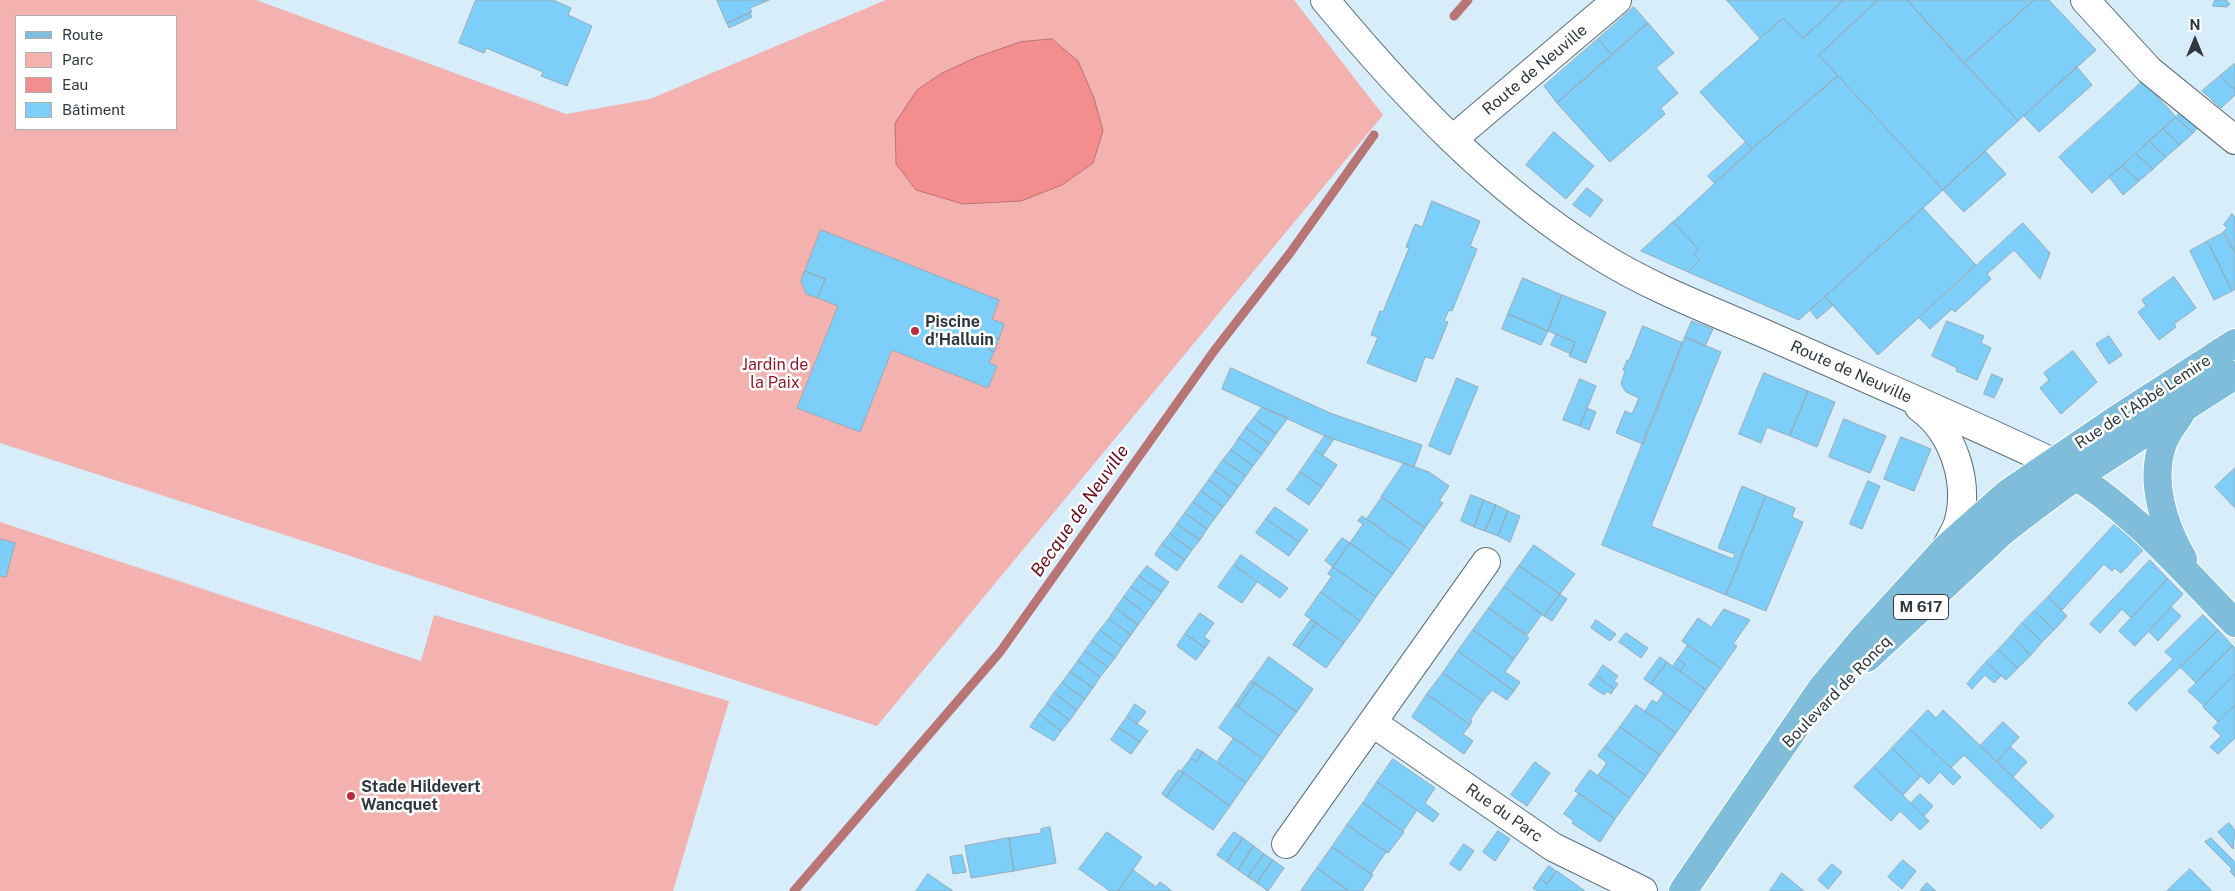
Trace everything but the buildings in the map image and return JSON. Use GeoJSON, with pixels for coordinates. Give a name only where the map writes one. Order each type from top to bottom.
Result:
{"type":"FeatureCollection","features":[{"type":"Feature","properties":{"kind":"main road","name":"Rue de l'Abbé Lemire"},"geometry":{"type":"LineString","coordinates":[[2052,462],[2235,343]]}},
{"type":"Feature","properties":{"kind":"main road","name":"Rue de l'Abbé Lemire"},"geometry":{"type":"LineString","coordinates":[[2077,477],[2235,375]]}},
{"type":"Feature","properties":{"kind":"main road"},"geometry":{"type":"LineString","coordinates":[[2186,406],[2163,444],[2159,460],[2158,482],[2166,523],[2176,546],[2212,599]]}},
{"type":"Feature","properties":{"kind":"main road","name":"Route de Neuville"},"geometry":{"type":"LineString","coordinates":[[2052,462],[2119,506],[2235,623]]}},
{"type":"Feature","properties":{"kind":"main road","name":"Boulevard de Roncq"},"geometry":{"type":"LineString","coordinates":[[1683,891],[1780,753],[1822,688],[1867,634],[1946,548],[2008,493],[2052,462]]}},
{"type":"Feature","properties":{"kind":"main road","name":"Boulevard de Roncq"},"geometry":{"type":"LineString","coordinates":[[1780,753],[1835,690],[1921,607],[2002,532],[2077,477]]}},
{"type":"Feature","properties":{"kind":"street","name":"Route de Neuville"},"geometry":{"type":"LineString","coordinates":[[1325,0],[1404,90],[1453,140],[1548,220],[1597,254],[1630,273],[2052,462]]}},
{"type":"Feature","properties":{"kind":"street","name":"Route de Neuville"},"geometry":{"type":"LineString","coordinates":[[1453,140],[1617,0]]}},
{"type":"Feature","properties":{"kind":"street"},"geometry":{"type":"LineString","coordinates":[[2085,0],[2149,70],[2235,140]]}},
{"type":"Feature","properties":{"kind":"street"},"geometry":{"type":"LineString","coordinates":[[1900,393],[1922,409],[1938,425],[1948,440],[1956,458],[1962,495],[1960,514],[1958,526],[1946,548]]}},
{"type":"Feature","properties":{"kind":"street"},"geometry":{"type":"LineString","coordinates":[[1286,844],[1486,562]]}},
{"type":"Feature","properties":{"kind":"street","name":"Rue du Parc"},"geometry":{"type":"LineString","coordinates":[[1373,723],[1553,847],[1643,891]]}},
{"type":"Feature","properties":{"kind":"green space","name":"Jardin de la Paix"},"geometry":{"type":"Polygon","coordinates":[[[0,0],[256,0],[566,114],[650,99],[886,0],[1294,0],[1383,115],[877,726],[0,443],[0,0]]]}},
{"type":"Feature","properties":{"kind":"green space","name":"Stade Hildevert Wancquet"},"geometry":{"type":"Polygon","coordinates":[[[0,522],[421,661],[434,615],[729,701],[673,891],[0,891],[0,522]]]}},
{"type":"Feature","properties":{"kind":"water"},"geometry":{"type":"Polygon","coordinates":[[[1052,39],[1078,61],[1094,98],[1103,131],[1093,163],[1062,185],[1021,201],[963,204],[916,190],[896,164],[895,123],[917,90],[942,73],[977,57],[1020,42],[1052,39]]]}},
{"type":"Feature","properties":{"kind":"waterway","name":"Becque de Neuville"},"geometry":{"type":"LineString","coordinates":[[1454,16],[1468,0]]}},
{"type":"Feature","properties":{"kind":"waterway","name":"Becque de Neuville"},"geometry":{"type":"LineString","coordinates":[[794,891],[1000,652],[1214,351],[1290,253],[1374,135]]}},
{"type":"Feature","properties":{"kind":"place","name":"Piscine d'Halluin"},"geometry":{"type":"Point","coordinates":[915,331]}},
{"type":"Feature","properties":{"kind":"place","name":"Stade Hildevert Wancquet"},"geometry":{"type":"Point","coordinates":[351,796]}}]}
